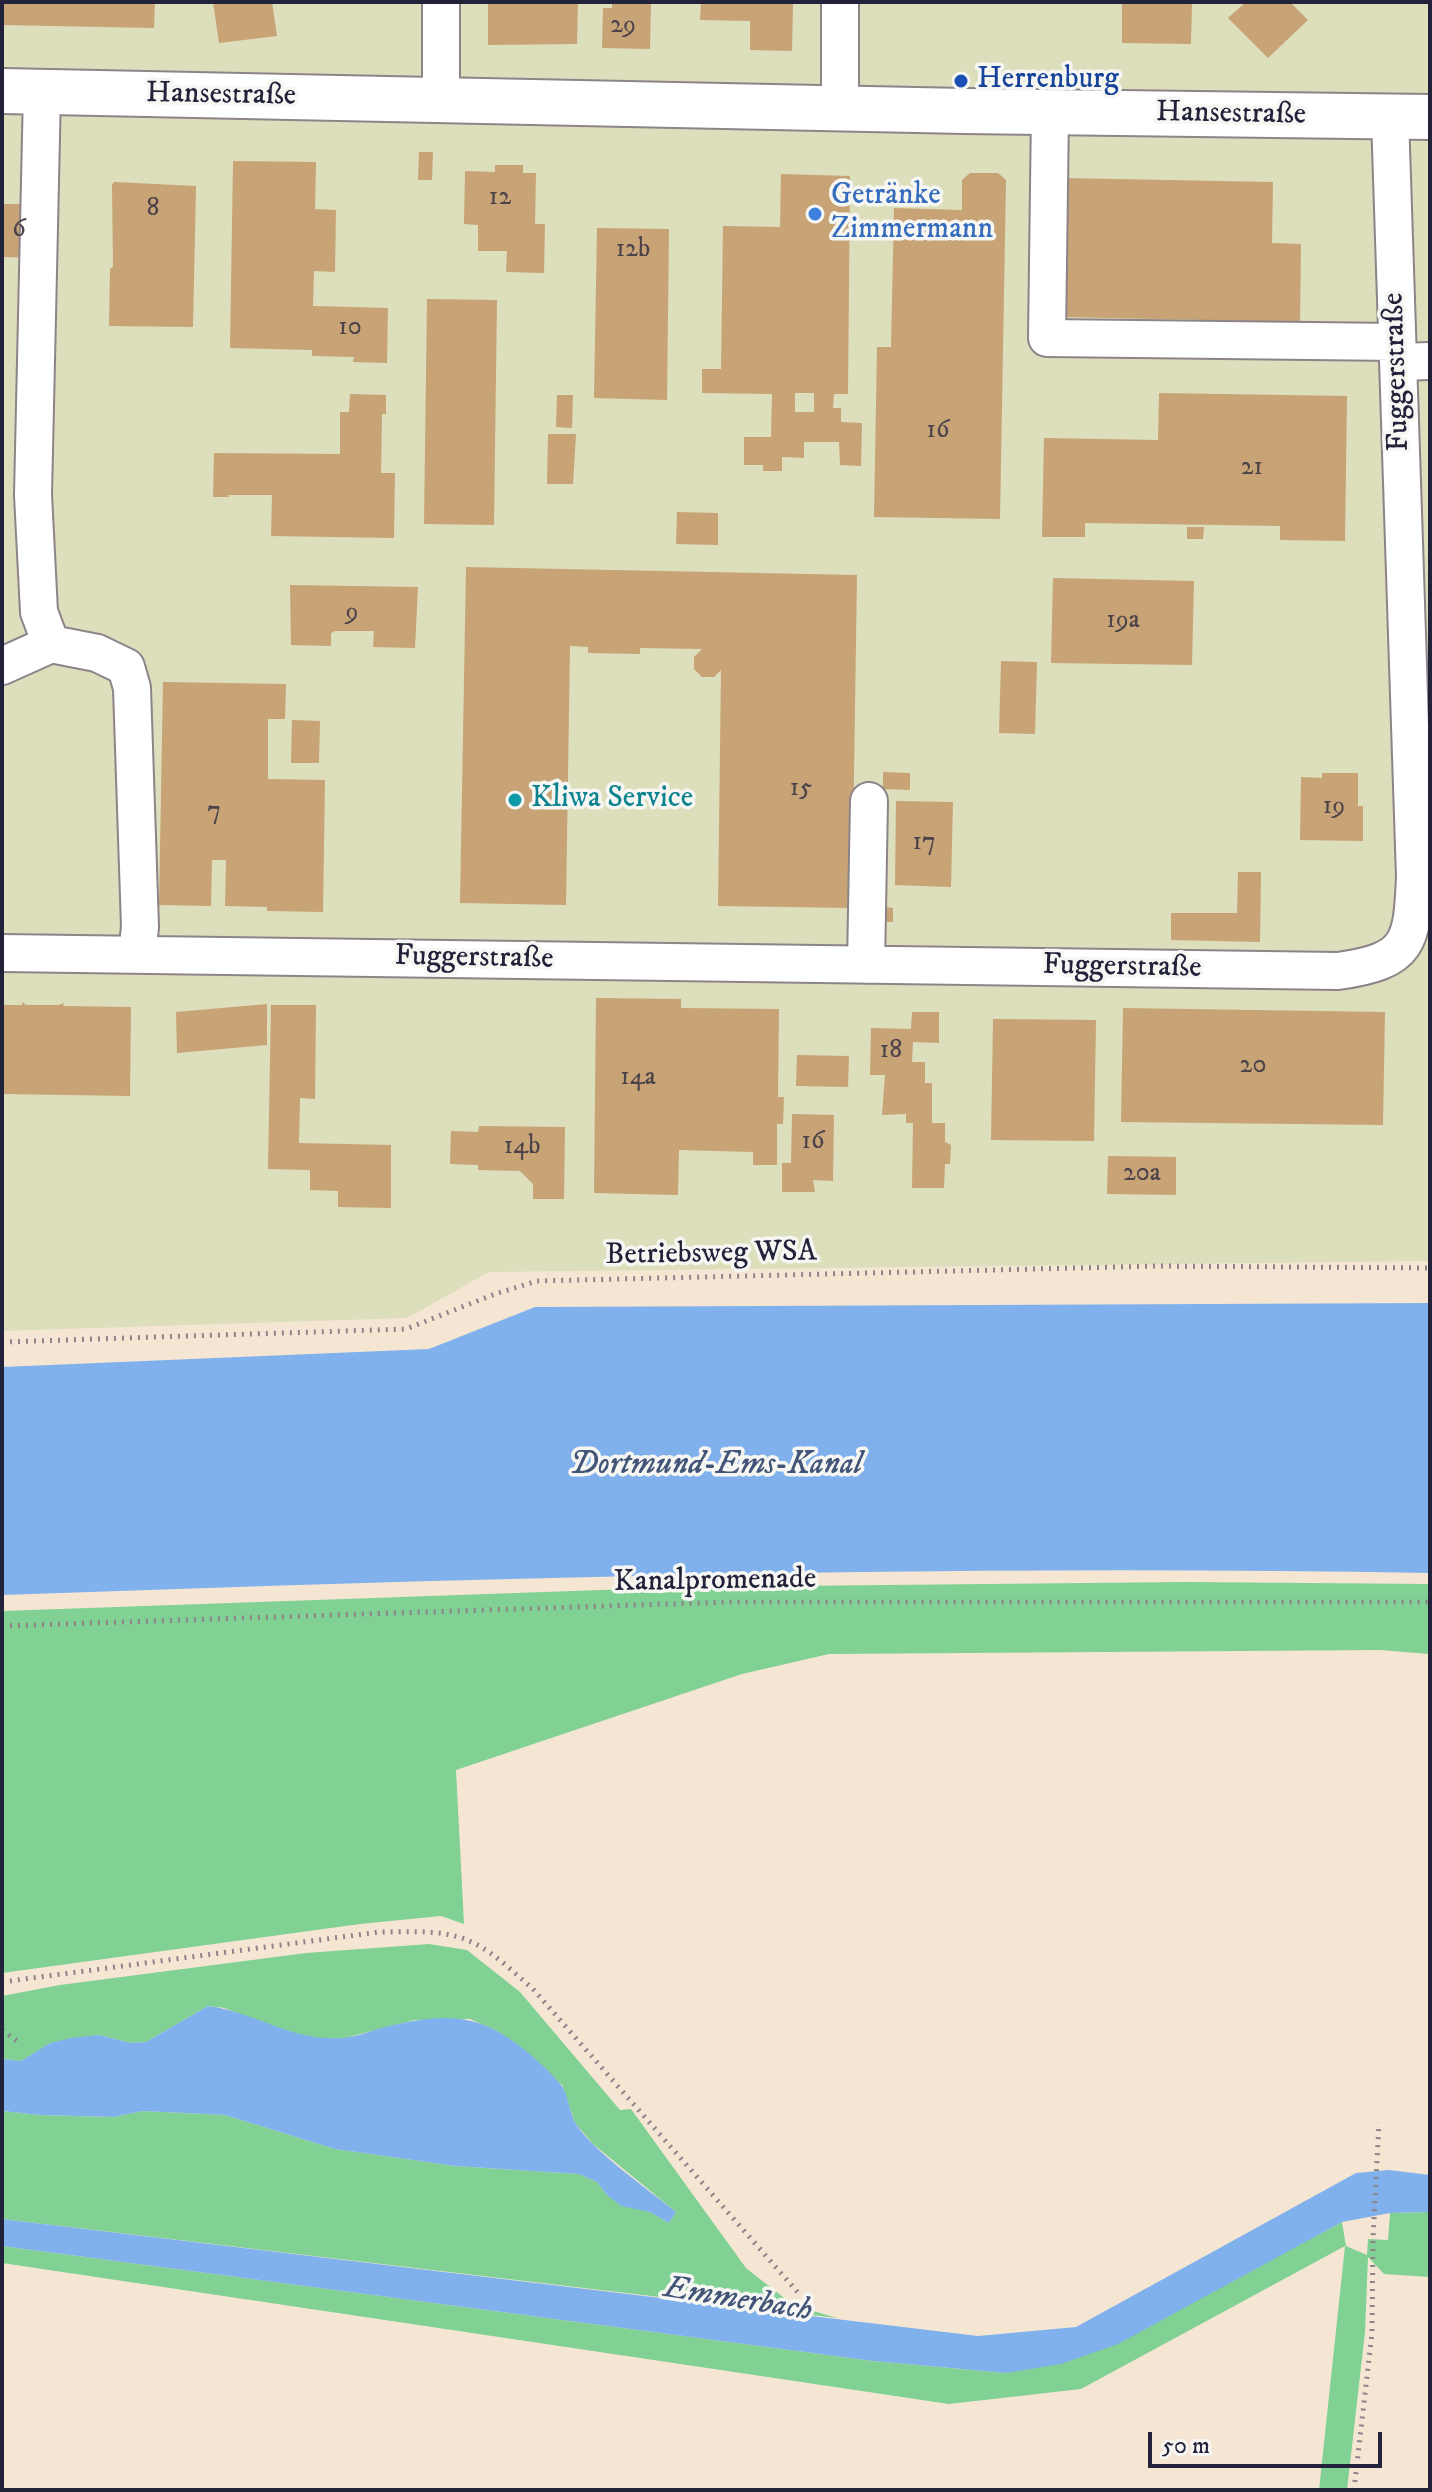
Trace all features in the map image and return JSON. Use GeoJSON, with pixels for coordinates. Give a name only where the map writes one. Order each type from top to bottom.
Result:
{"type":"FeatureCollection","features":[{"type":"Feature","properties":{"kind":"main road","name":"Hansestraße"},"geometry":{"type":"LineString","coordinates":[[22,92],[1410,117]]}},
{"type":"Feature","properties":{"kind":"street"},"geometry":{"type":"LineString","coordinates":[[441,2],[441,99]]}},
{"type":"Feature","properties":{"kind":"street"},"geometry":{"type":"LineString","coordinates":[[840,2],[840,107]]}},
{"type":"Feature","properties":{"kind":"street"},"geometry":{"type":"LineString","coordinates":[[22,92],[39,612],[51,644]]}},
{"type":"Feature","properties":{"kind":"street"},"geometry":{"type":"LineString","coordinates":[[1050,112],[1047,338],[1408,355]]}},
{"type":"Feature","properties":{"kind":"street","name":"Fuggerstraße"},"geometry":{"type":"LineString","coordinates":[[2,953],[1338,971],[1368,967],[1417,951],[1413,920],[1418,596],[1415,408],[1408,355],[1410,117]]}},
{"type":"Feature","properties":{"kind":"street"},"geometry":{"type":"LineString","coordinates":[[2,666],[51,644],[97,653],[126,667],[132,688],[140,927],[137,955]]}},
{"type":"Feature","properties":{"kind":"street"},"geometry":{"type":"LineString","coordinates":[[866,965],[869,801]]}},
{"type":"Feature","properties":{"kind":"path","name":"Betriebsweg WSA"},"geometry":{"type":"LineString","coordinates":[[2,1342],[406,1329],[537,1281],[1159,1266],[1430,1268]]}},
{"type":"Feature","properties":{"kind":"path","name":"Kanalpromenade"},"geometry":{"type":"LineString","coordinates":[[2,1626],[727,1602],[1430,1602]]}},
{"type":"Feature","properties":{"kind":"path"},"geometry":{"type":"LineString","coordinates":[[2,1982],[379,1932],[430,1932],[467,1939],[492,1954],[533,1989],[801,2296]]}},
{"type":"Feature","properties":{"kind":"path"},"geometry":{"type":"LineString","coordinates":[[2,2030],[21,2044]]}},
{"type":"Feature","properties":{"kind":"path"},"geometry":{"type":"LineString","coordinates":[[1354,2490],[1372,2333],[1379,2123]]}},
{"type":"Feature","properties":{"kind":"shaded area"},"geometry":{"type":"Polygon","coordinates":[[[2,2],[1430,2],[1430,1261],[489,1272],[407,1318],[2,1331],[2,2]]]}},
{"type":"Feature","properties":{"kind":"green space"},"geometry":{"type":"Polygon","coordinates":[[[1186,1582],[1430,1584],[1430,1654],[1380,1650],[829,1654],[742,1674],[456,1770],[464,1924],[441,1916],[360,1924],[2,1973],[2,1611],[687,1587],[1186,1582]]]}},
{"type":"Feature","properties":{"kind":"green space"},"geometry":{"type":"Polygon","coordinates":[[[429,1944],[467,1950],[520,1992],[620,2110],[631,2109],[746,2268],[793,2305],[837,2318],[2,2219],[2,2111],[114,2117],[143,2111],[225,2115],[335,2149],[455,2166],[579,2174],[597,2182],[607,2195],[669,2223],[676,2212],[593,2144],[575,2123],[562,2085],[521,2048],[497,2031],[470,2019],[415,2020],[345,2038],[318,2039],[294,2034],[224,2008],[208,2006],[146,2042],[131,2043],[99,2035],[50,2043],[21,2061],[2,2059],[2,1996],[60,1985],[306,1953],[429,1944]]]}},
{"type":"Feature","properties":{"kind":"green space"},"geometry":{"type":"Polygon","coordinates":[[[1430,2212],[1430,2277],[1384,2274],[1368,2257],[1365,2332],[1347,2490],[1319,2490],[1345,2246],[1081,2389],[949,2404],[2,2263],[2,2246],[873,2361],[1006,2373],[1295,2247],[1342,2222],[1346,2246],[1367,2255],[1368,2239],[1388,2240],[1390,2213],[1430,2212]]]}},
{"type":"Feature","properties":{"kind":"water","name":"Dortmund-Ems-Kanal"},"geometry":{"type":"Polygon","coordinates":[[[1430,1303],[1430,1573],[1073,1570],[716,1574],[2,1595],[2,1367],[429,1349],[535,1307],[1430,1303]]]}},
{"type":"Feature","properties":{"kind":"water"},"geometry":{"type":"Polygon","coordinates":[[[208,2006],[307,2036],[324,2038],[351,2037],[437,2018],[466,2020],[495,2030],[521,2047],[555,2078],[564,2089],[576,2124],[584,2135],[676,2212],[669,2223],[650,2212],[621,2206],[597,2182],[579,2174],[455,2166],[335,2149],[225,2115],[143,2111],[114,2117],[2,2111],[2,2059],[21,2061],[50,2043],[71,2038],[99,2035],[131,2043],[146,2042],[208,2006]]]}},
{"type":"Feature","properties":{"kind":"water"},"geometry":{"type":"Polygon","coordinates":[[[1389,2170],[1430,2175],[1430,2212],[1390,2213],[1342,2222],[1118,2344],[1061,2364],[1006,2373],[873,2361],[2,2246],[2,2219],[978,2336],[1076,2327],[1356,2173],[1389,2170]]]}},
{"type":"Feature","properties":{"kind":"building"},"geometry":{"type":"Polygon","coordinates":[[[2,2],[155,2],[154,28],[2,25],[2,2]]]}},
{"type":"Feature","properties":{"kind":"building"},"geometry":{"type":"Polygon","coordinates":[[[213,2],[272,2],[277,36],[219,43],[213,2]]]}},
{"type":"Feature","properties":{"kind":"building"},"geometry":{"type":"Polygon","coordinates":[[[488,2],[578,2],[577,44],[488,45],[488,2]]]}},
{"type":"Feature","properties":{"kind":"building"},"geometry":{"type":"Polygon","coordinates":[[[612,2],[651,2],[650,49],[602,48],[603,8],[612,8],[612,2]]]}},
{"type":"Feature","properties":{"kind":"building"},"geometry":{"type":"Polygon","coordinates":[[[701,2],[793,2],[792,51],[750,50],[750,21],[700,20],[701,2]]]}},
{"type":"Feature","properties":{"kind":"building"},"geometry":{"type":"Polygon","coordinates":[[[1122,2],[1192,2],[1191,44],[1122,43],[1122,2]]]}},
{"type":"Feature","properties":{"kind":"building"},"geometry":{"type":"Polygon","coordinates":[[[1246,2],[1290,2],[1308,20],[1268,58],[1228,18],[1246,2]]]}},
{"type":"Feature","properties":{"kind":"building"},"geometry":{"type":"Polygon","coordinates":[[[419,152],[433,152],[432,180],[418,180],[419,152]]]}},
{"type":"Feature","properties":{"kind":"building"},"geometry":{"type":"Polygon","coordinates":[[[233,161],[316,162],[315,209],[336,210],[335,272],[314,271],[313,306],[388,308],[387,363],[353,362],[354,357],[312,356],[312,350],[230,348],[233,161]]]}},
{"type":"Feature","properties":{"kind":"building"},"geometry":{"type":"Polygon","coordinates":[[[495,165],[523,165],[523,173],[536,173],[535,224],[545,224],[544,273],[506,272],[507,251],[478,251],[478,225],[464,224],[465,171],[495,172],[495,165]]]}},
{"type":"Feature","properties":{"kind":"building"},"geometry":{"type":"Polygon","coordinates":[[[970,173],[998,173],[1006,180],[1000,519],[874,517],[877,347],[891,347],[894,208],[962,210],[962,180],[970,173]]]}},
{"type":"Feature","properties":{"kind":"building"},"geometry":{"type":"Polygon","coordinates":[[[781,174],[850,176],[848,394],[834,394],[833,408],[841,408],[841,422],[862,423],[861,466],[840,465],[839,442],[804,442],[804,458],[782,457],[782,471],[763,471],[763,465],[744,465],[744,437],[771,437],[772,394],[702,393],[702,369],[721,369],[723,226],[780,227],[781,174]],[[795,393],[795,412],[814,412],[814,393],[795,393]]]}},
{"type":"Feature","properties":{"kind":"building"},"geometry":{"type":"Polygon","coordinates":[[[1062,178],[1273,182],[1272,243],[1301,244],[1300,322],[1060,317],[1062,178]]]}},
{"type":"Feature","properties":{"kind":"building"},"geometry":{"type":"Polygon","coordinates":[[[114,182],[196,186],[193,327],[109,326],[114,182]]]}},
{"type":"Feature","properties":{"kind":"building"},"geometry":{"type":"Polygon","coordinates":[[[2,204],[37,204],[36,258],[2,257],[2,204]]]}},
{"type":"Feature","properties":{"kind":"building"},"geometry":{"type":"Polygon","coordinates":[[[597,228],[669,229],[667,400],[594,398],[597,228]]]}},
{"type":"Feature","properties":{"kind":"building"},"geometry":{"type":"Polygon","coordinates":[[[427,299],[497,300],[494,525],[424,524],[427,299]]]}},
{"type":"Feature","properties":{"kind":"building"},"geometry":{"type":"Polygon","coordinates":[[[1159,393],[1347,396],[1345,541],[1280,540],[1280,526],[1085,523],[1085,537],[1042,537],[1044,438],[1158,440],[1159,393]]]}},
{"type":"Feature","properties":{"kind":"building"},"geometry":{"type":"Polygon","coordinates":[[[350,394],[386,395],[386,414],[382,414],[381,473],[395,473],[394,538],[271,536],[272,495],[213,497],[214,453],[340,454],[340,412],[349,412],[350,394]]]}},
{"type":"Feature","properties":{"kind":"building"},"geometry":{"type":"Polygon","coordinates":[[[557,395],[573,395],[572,428],[556,427],[557,395]]]}},
{"type":"Feature","properties":{"kind":"building"},"geometry":{"type":"Polygon","coordinates":[[[548,434],[576,434],[573,484],[547,484],[548,434]]]}},
{"type":"Feature","properties":{"kind":"building"},"geometry":{"type":"Polygon","coordinates":[[[677,512],[718,513],[718,545],[676,544],[677,512]]]}},
{"type":"Feature","properties":{"kind":"building"},"geometry":{"type":"Polygon","coordinates":[[[1187,527],[1204,527],[1203,539],[1187,539],[1187,527]]]}},
{"type":"Feature","properties":{"kind":"building"},"geometry":{"type":"Polygon","coordinates":[[[466,567],[857,575],[852,908],[718,906],[721,670],[714,677],[702,677],[694,669],[694,657],[702,649],[640,648],[640,654],[588,653],[588,647],[570,646],[566,905],[460,903],[466,567]]]}},
{"type":"Feature","properties":{"kind":"building"},"geometry":{"type":"Polygon","coordinates":[[[1053,578],[1194,581],[1192,665],[1051,663],[1053,578]]]}},
{"type":"Feature","properties":{"kind":"building"},"geometry":{"type":"Polygon","coordinates":[[[290,585],[418,587],[415,648],[373,647],[374,631],[335,631],[331,633],[331,646],[291,645],[290,585]]]}},
{"type":"Feature","properties":{"kind":"building"},"geometry":{"type":"Polygon","coordinates":[[[1001,661],[1037,662],[1035,734],[999,733],[1001,661]]]}},
{"type":"Feature","properties":{"kind":"building"},"geometry":{"type":"Polygon","coordinates":[[[163,682],[286,684],[285,719],[268,719],[268,779],[325,780],[323,912],[267,911],[267,907],[225,906],[226,860],[212,860],[211,906],[159,905],[163,682]]]}},
{"type":"Feature","properties":{"kind":"building"},"geometry":{"type":"Polygon","coordinates":[[[292,720],[320,721],[319,763],[291,763],[292,720]]]}},
{"type":"Feature","properties":{"kind":"building"},"geometry":{"type":"Polygon","coordinates":[[[883,772],[910,773],[910,790],[883,789],[883,772]]]}},
{"type":"Feature","properties":{"kind":"building"},"geometry":{"type":"Polygon","coordinates":[[[1322,773],[1358,773],[1358,806],[1363,806],[1363,841],[1300,840],[1301,777],[1322,778],[1322,773]]]}},
{"type":"Feature","properties":{"kind":"building"},"geometry":{"type":"Polygon","coordinates":[[[896,801],[953,802],[951,887],[895,885],[896,801]]]}},
{"type":"Feature","properties":{"kind":"building"},"geometry":{"type":"Polygon","coordinates":[[[1238,872],[1261,872],[1260,942],[1171,940],[1171,913],[1237,913],[1238,872]]]}},
{"type":"Feature","properties":{"kind":"building"},"geometry":{"type":"Polygon","coordinates":[[[886,907],[893,908],[893,922],[885,922],[886,907]]]}},
{"type":"Feature","properties":{"kind":"building"},"geometry":{"type":"Polygon","coordinates":[[[596,998],[681,999],[681,1008],[779,1009],[778,1097],[784,1097],[783,1124],[777,1124],[777,1165],[753,1165],[753,1152],[679,1150],[678,1195],[594,1193],[596,998]]]}},
{"type":"Feature","properties":{"kind":"building"},"geometry":{"type":"Polygon","coordinates":[[[22,1002],[26,1005],[64,1003],[63,1006],[131,1007],[130,1096],[2,1094],[2,1005],[22,1005],[22,1002]]]}},
{"type":"Feature","properties":{"kind":"building"},"geometry":{"type":"Polygon","coordinates":[[[267,1004],[267,1045],[177,1053],[176,1012],[267,1004]]]}},
{"type":"Feature","properties":{"kind":"building"},"geometry":{"type":"Polygon","coordinates":[[[271,1005],[316,1005],[315,1099],[300,1098],[299,1143],[391,1145],[391,1208],[338,1207],[338,1191],[310,1190],[310,1170],[268,1169],[271,1005]]]}},
{"type":"Feature","properties":{"kind":"building"},"geometry":{"type":"Polygon","coordinates":[[[1123,1008],[1385,1012],[1383,1125],[1121,1122],[1123,1008]]]}},
{"type":"Feature","properties":{"kind":"building"},"geometry":{"type":"Polygon","coordinates":[[[912,1012],[939,1012],[939,1043],[913,1042],[912,1062],[925,1062],[925,1083],[932,1083],[932,1123],[945,1123],[945,1142],[951,1145],[950,1164],[945,1164],[944,1188],[912,1188],[913,1123],[906,1123],[906,1114],[882,1115],[885,1075],[870,1075],[871,1028],[911,1029],[912,1012]]]}},
{"type":"Feature","properties":{"kind":"building"},"geometry":{"type":"Polygon","coordinates":[[[993,1019],[1096,1020],[1094,1141],[991,1140],[993,1019]]]}},
{"type":"Feature","properties":{"kind":"building"},"geometry":{"type":"Polygon","coordinates":[[[797,1055],[849,1056],[848,1087],[796,1086],[797,1055]]]}},
{"type":"Feature","properties":{"kind":"building"},"geometry":{"type":"Polygon","coordinates":[[[792,1114],[834,1115],[833,1181],[813,1180],[815,1192],[782,1192],[782,1163],[791,1163],[792,1114]]]}},
{"type":"Feature","properties":{"kind":"building"},"geometry":{"type":"Polygon","coordinates":[[[479,1126],[565,1127],[564,1199],[533,1199],[533,1184],[520,1171],[478,1170],[478,1165],[450,1164],[451,1131],[478,1132],[479,1126]]]}},
{"type":"Feature","properties":{"kind":"building"},"geometry":{"type":"Polygon","coordinates":[[[1108,1156],[1176,1157],[1176,1195],[1107,1194],[1108,1156]]]}},
{"type":"Feature","properties":{"kind":"place","name":"Herrenburg"},"geometry":{"type":"Point","coordinates":[961,81]}},
{"type":"Feature","properties":{"kind":"place","name":"Getränke Zimmermann"},"geometry":{"type":"Point","coordinates":[815,214]}},
{"type":"Feature","properties":{"kind":"place","name":"Kliwa Service"},"geometry":{"type":"Point","coordinates":[515,800]}},
{"type":"Feature","properties":{"kind":"water label","name":"Emmerbach"},"geometry":{"type":"Point","coordinates":[738,2301]}}]}
